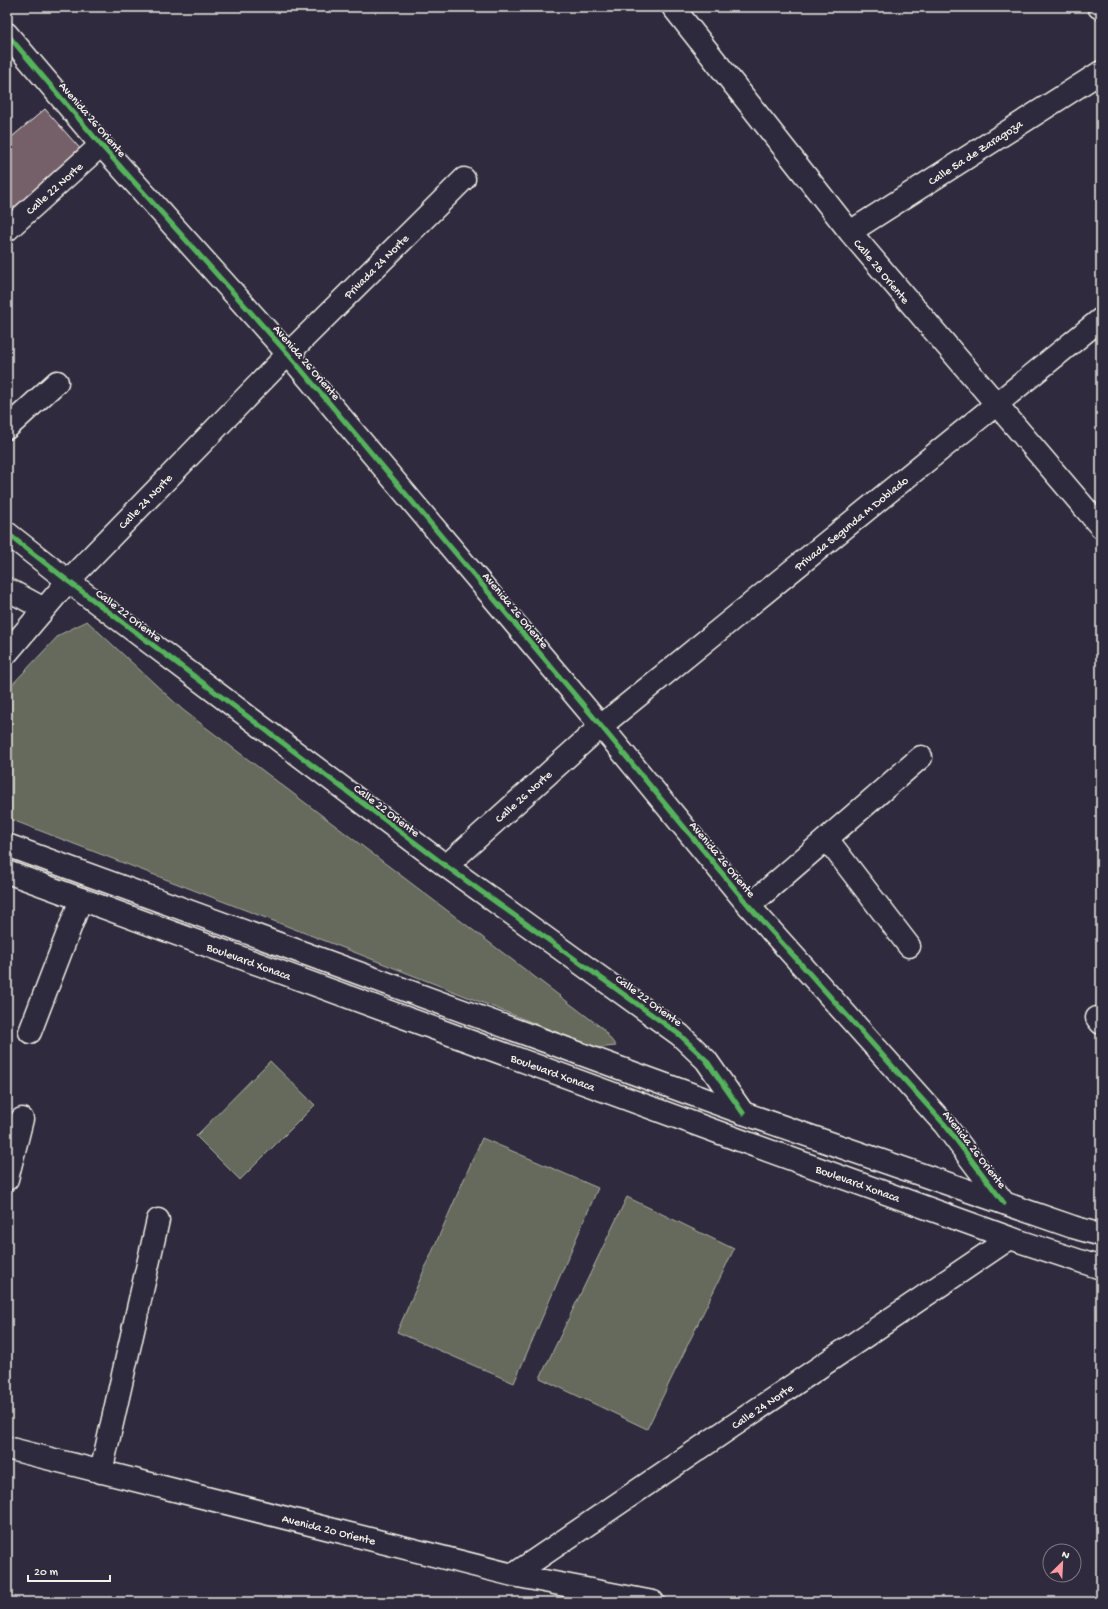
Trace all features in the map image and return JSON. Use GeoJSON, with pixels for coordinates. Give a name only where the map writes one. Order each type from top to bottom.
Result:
{"type":"FeatureCollection","features":[{"type":"Feature","properties":{"kind":"street","name":"Calle 28 Oriente"},"geometry":{"type":"LineString","coordinates":[[673,7],[850,232],[1101,527]]}},
{"type":"Feature","properties":{"kind":"street","name":"Avenida 26 Oriente"},"geometry":{"type":"LineString","coordinates":[[7,34],[102,145],[288,354],[601,726],[749,906],[945,1125],[1004,1202]]}},
{"type":"Feature","properties":{"kind":"street","name":"Calle 5a de Zaragoza"},"geometry":{"type":"LineString","coordinates":[[850,232],[1101,72]]}},
{"type":"Feature","properties":{"kind":"street","name":"Calle 22 Norte"},"geometry":{"type":"LineString","coordinates":[[7,230],[102,145]]}},
{"type":"Feature","properties":{"kind":"street","name":"Privada 24 Norte"},"geometry":{"type":"LineString","coordinates":[[288,354],[464,179]]}},
{"type":"Feature","properties":{"kind":"street","name":"Privada Segunda M Doblado"},"geometry":{"type":"LineString","coordinates":[[601,726],[1101,319]]}},
{"type":"Feature","properties":{"kind":"street","name":"Calle 24 Norte"},"geometry":{"type":"LineString","coordinates":[[7,653],[68,581],[288,354]]}},
{"type":"Feature","properties":{"kind":"street"},"geometry":{"type":"LineString","coordinates":[[7,428],[57,382]]}},
{"type":"Feature","properties":{"kind":"street","name":"Calle 22 Oriente"},"geometry":{"type":"LineString","coordinates":[[7,533],[68,581],[446,866],[680,1035],[706,1060],[743,1113]]}},
{"type":"Feature","properties":{"kind":"street"},"geometry":{"type":"LineString","coordinates":[[7,590],[44,609]]}},
{"type":"Feature","properties":{"kind":"street","name":"Calle 26 Norte"},"geometry":{"type":"LineString","coordinates":[[446,866],[601,726]]}},
{"type":"Feature","properties":{"kind":"street"},"geometry":{"type":"LineString","coordinates":[[749,906],[921,757]]}},
{"type":"Feature","properties":{"kind":"street"},"geometry":{"type":"LineString","coordinates":[[826,839],[909,946]]}},
{"type":"Feature","properties":{"kind":"street"},"geometry":{"type":"LineString","coordinates":[[7,845],[743,1113],[1073,1227],[1101,1235]]}},
{"type":"Feature","properties":{"kind":"street","name":"Boulevard Xonaca"},"geometry":{"type":"LineString","coordinates":[[7,872],[1010,1238],[1101,1268]]}},
{"type":"Feature","properties":{"kind":"street"},"geometry":{"type":"LineString","coordinates":[[30,1032],[81,899]]}},
{"type":"Feature","properties":{"kind":"street"},"geometry":{"type":"LineString","coordinates":[[7,1179],[22,1119]]}},
{"type":"Feature","properties":{"kind":"street"},"geometry":{"type":"LineString","coordinates":[[101,1472],[158,1220]]}},
{"type":"Feature","properties":{"kind":"street","name":"Calle 24 Norte"},"geometry":{"type":"LineString","coordinates":[[513,1575],[1010,1238]]}},
{"type":"Feature","properties":{"kind":"street","name":"Avenida 20 Oriente"},"geometry":{"type":"LineString","coordinates":[[7,1448],[513,1575],[653,1602]]}},
{"type":"Feature","properties":{"kind":"green space"},"geometry":{"type":"Polygon","coordinates":[[[87,621],[183,710],[602,1028],[616,1046],[597,1048],[7,818],[7,690],[59,635],[87,621]]]}},
{"type":"Feature","properties":{"kind":"green space"},"geometry":{"type":"Polygon","coordinates":[[[270,1061],[315,1105],[240,1180],[196,1136],[270,1061]]]}},
{"type":"Feature","properties":{"kind":"green space"},"geometry":{"type":"Polygon","coordinates":[[[482,1138],[598,1188],[514,1383],[397,1332],[482,1138]]]}},
{"type":"Feature","properties":{"kind":"green space"},"geometry":{"type":"Polygon","coordinates":[[[627,1197],[734,1249],[647,1429],[540,1378],[627,1197]]]}},
{"type":"Feature","properties":{"kind":"building"},"geometry":{"type":"Polygon","coordinates":[[[45,109],[83,152],[7,218],[7,141],[45,109]]]}},
{"type":"Feature","properties":{"kind":"cycle path"},"geometry":{"type":"LineString","coordinates":[[7,34],[101,145],[288,354],[601,726],[749,906],[945,1125],[1004,1203]]}},
{"type":"Feature","properties":{"kind":"cycle path"},"geometry":{"type":"LineString","coordinates":[[7,533],[68,581],[446,866],[680,1035],[706,1060],[743,1113]]}}]}
